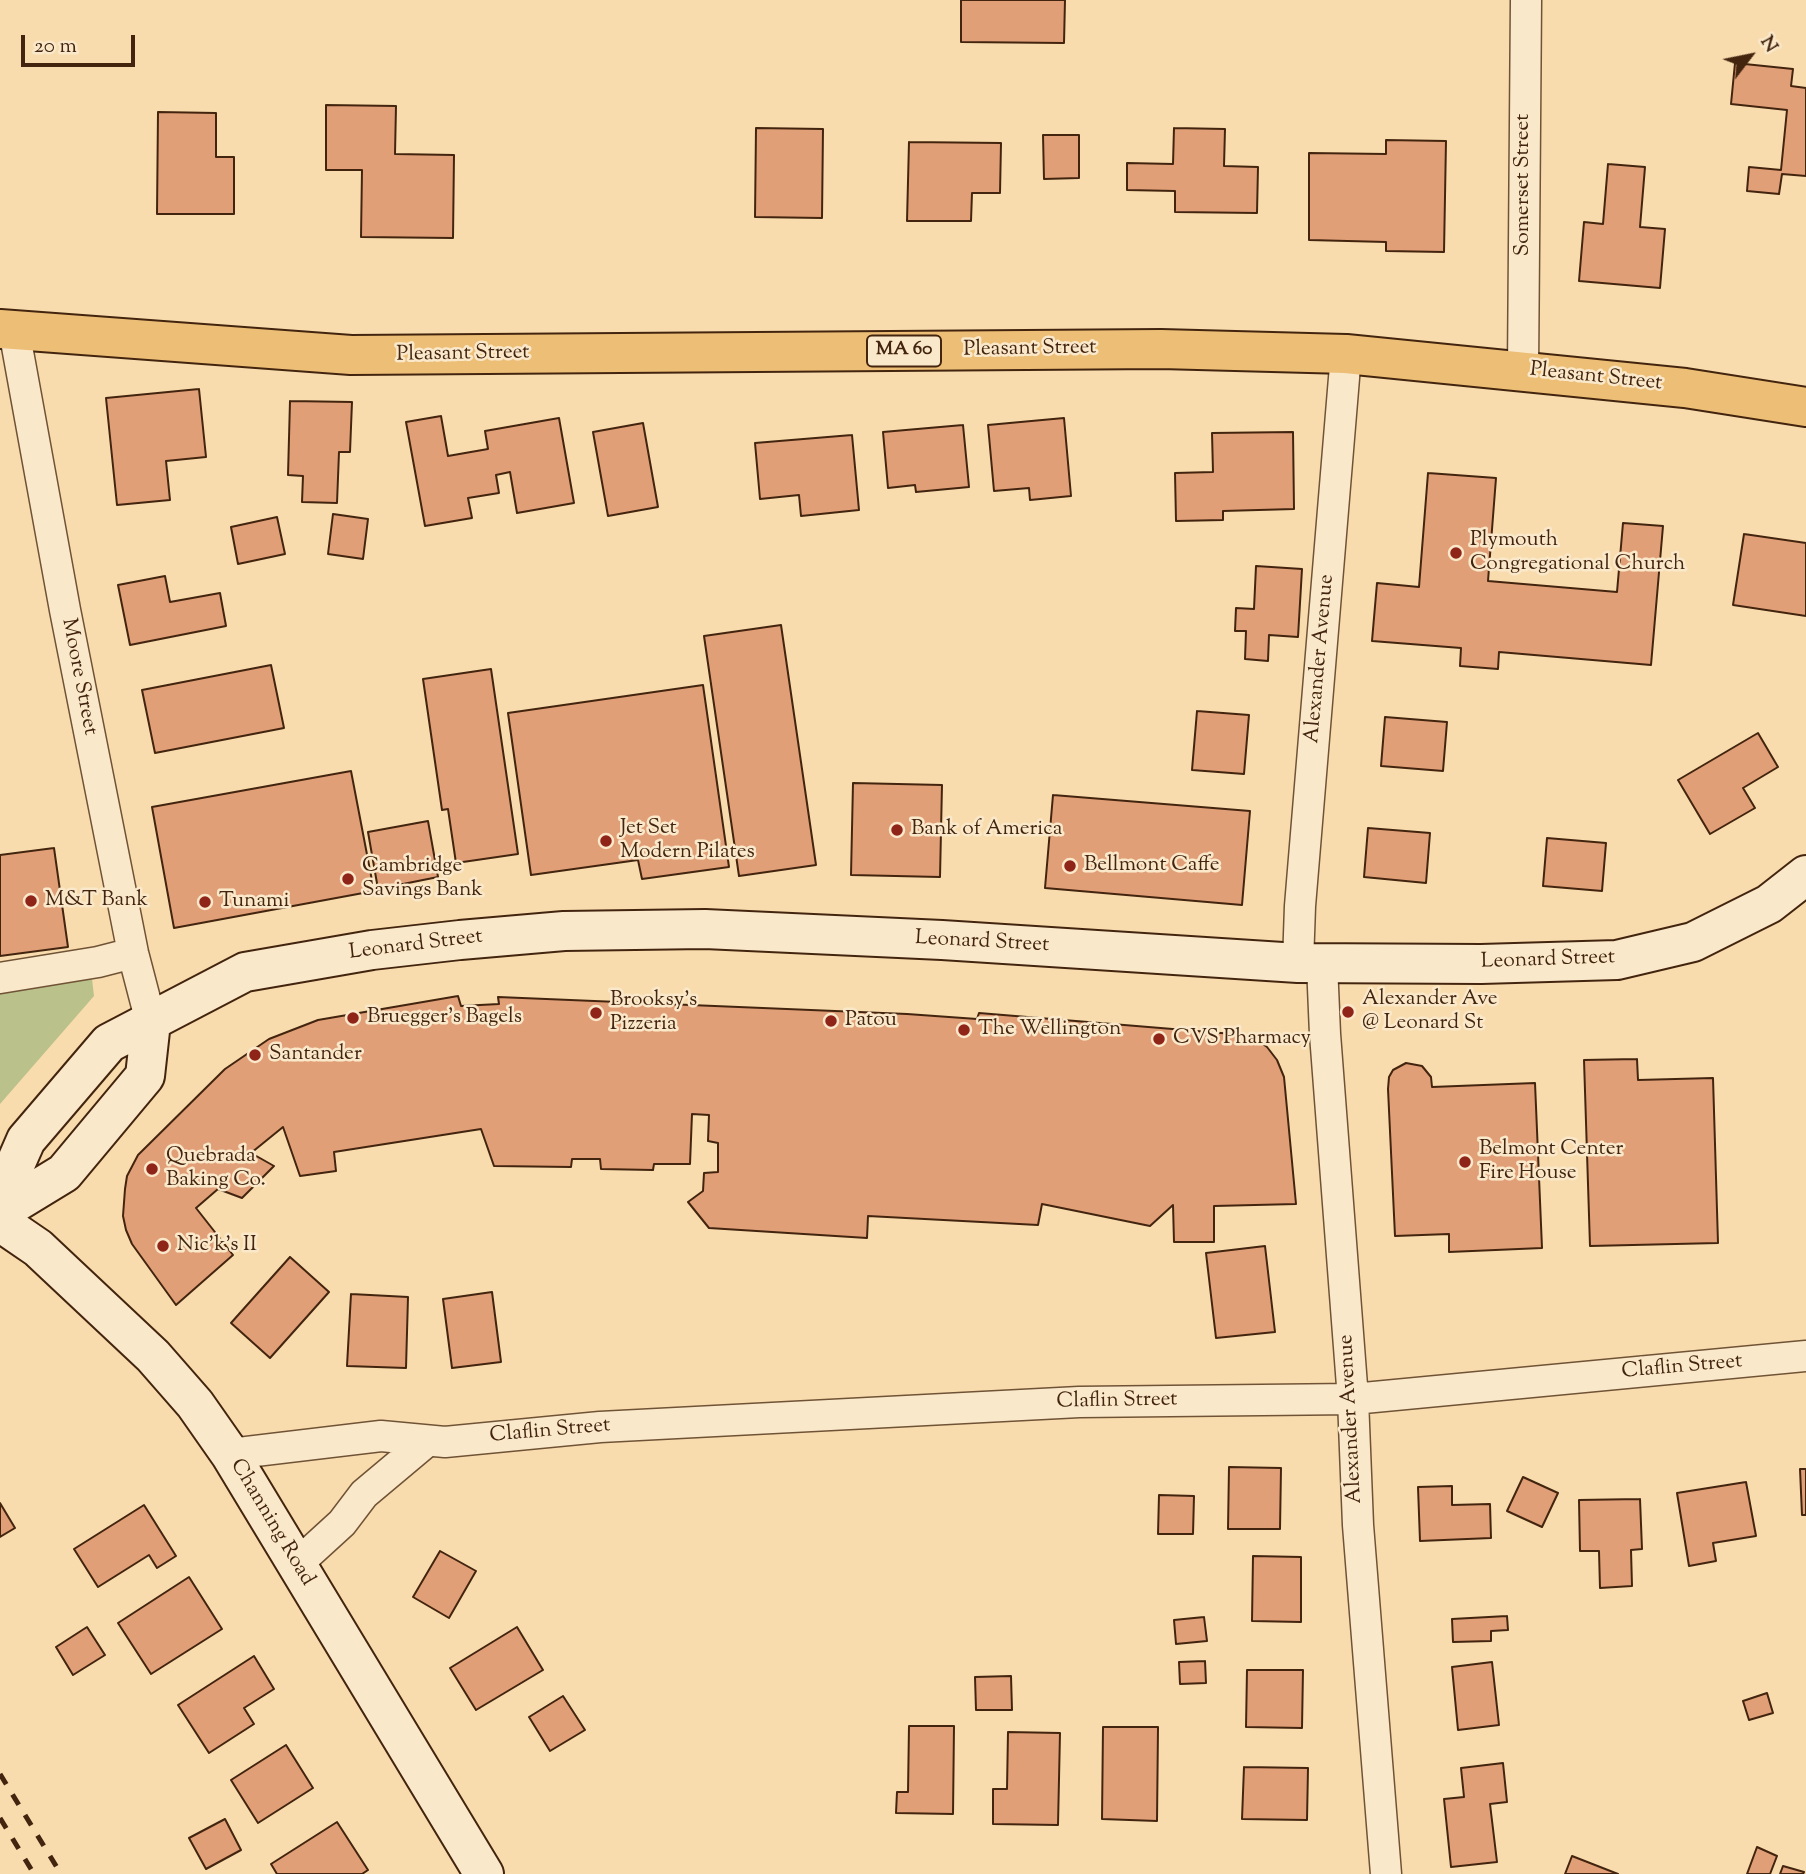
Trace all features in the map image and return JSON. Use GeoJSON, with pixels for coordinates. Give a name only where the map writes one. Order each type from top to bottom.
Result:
{"type":"FeatureCollection","features":[{"type":"Feature","properties":{"kind":"main road","name":"Pleasant Street"},"geometry":{"type":"LineString","coordinates":[[7,330],[351,355],[1161,349],[1346,354],[1685,388],[1806,407]]}},
{"type":"Feature","properties":{"kind":"main road","name":"Leonard Street"},"geometry":{"type":"LineString","coordinates":[[0,1199],[26,1140],[109,1043],[245,972],[372,950],[564,931],[705,929],[942,940],[1310,963],[1481,964],[1618,960],[1693,942],[1769,904],[1806,875]]}},
{"type":"Feature","properties":{"kind":"main road"},"geometry":{"type":"LineString","coordinates":[[0,1212],[64,1173],[145,1076],[151,1022]]}},
{"type":"Feature","properties":{"kind":"main road","name":"Channing Road"},"geometry":{"type":"LineString","coordinates":[[0,1222],[38,1248],[153,1356],[195,1404],[230,1454],[484,1874]]}},
{"type":"Feature","properties":{"kind":"street","name":"Somerset Street"},"geometry":{"type":"LineString","coordinates":[[1523,370],[1526,0]]}},
{"type":"Feature","properties":{"kind":"street","name":"Moore Street"},"geometry":{"type":"LineString","coordinates":[[7,330],[133,953],[151,1022]]}},
{"type":"Feature","properties":{"kind":"street","name":"Alexander Avenue"},"geometry":{"type":"LineString","coordinates":[[1346,354],[1300,906],[1325,1034],[1353,1399],[1358,1525],[1386,1874]]}},
{"type":"Feature","properties":{"kind":"street"},"geometry":{"type":"LineString","coordinates":[[0,978],[98,962],[133,953]]}},
{"type":"Feature","properties":{"kind":"street","name":"Claflin Street"},"geometry":{"type":"LineString","coordinates":[[230,1454],[381,1436],[426,1442],[600,1427],[1079,1402],[1353,1399],[1806,1356]]}},
{"type":"Feature","properties":{"kind":"street"},"geometry":{"type":"LineString","coordinates":[[296,1565],[342,1523],[364,1494],[426,1442]]}},
{"type":"Feature","properties":{"kind":"green space"},"geometry":{"type":"Polygon","coordinates":[[[92,979],[94,996],[0,1104],[0,993],[92,979]]]}},
{"type":"Feature","properties":{"kind":"building"},"geometry":{"type":"Polygon","coordinates":[[[961,0],[1065,0],[1064,43],[961,42],[961,0]]]}},
{"type":"Feature","properties":{"kind":"building"},"geometry":{"type":"Polygon","coordinates":[[[1735,63],[1793,69],[1791,86],[1806,88],[1806,176],[1782,174],[1779,194],[1747,191],[1749,167],[1781,170],[1787,110],[1731,104],[1735,63]]]}},
{"type":"Feature","properties":{"kind":"building"},"geometry":{"type":"Polygon","coordinates":[[[326,105],[396,106],[395,154],[454,155],[453,238],[361,237],[362,170],[326,170],[326,105]]]}},
{"type":"Feature","properties":{"kind":"building"},"geometry":{"type":"Polygon","coordinates":[[[158,112],[216,113],[216,157],[234,157],[234,214],[157,214],[158,112]]]}},
{"type":"Feature","properties":{"kind":"building"},"geometry":{"type":"Polygon","coordinates":[[[756,128],[823,129],[822,218],[755,217],[756,128]]]}},
{"type":"Feature","properties":{"kind":"building"},"geometry":{"type":"Polygon","coordinates":[[[1174,128],[1225,129],[1224,166],[1258,167],[1257,213],[1175,212],[1175,191],[1127,190],[1127,163],[1173,164],[1174,128]]]}},
{"type":"Feature","properties":{"kind":"building"},"geometry":{"type":"Polygon","coordinates":[[[1043,135],[1079,135],[1079,178],[1044,179],[1043,135]]]}},
{"type":"Feature","properties":{"kind":"building"},"geometry":{"type":"Polygon","coordinates":[[[1386,140],[1446,141],[1444,252],[1386,251],[1386,242],[1309,240],[1309,153],[1386,154],[1386,140]]]}},
{"type":"Feature","properties":{"kind":"building"},"geometry":{"type":"Polygon","coordinates":[[[909,142],[1001,143],[1000,193],[972,193],[971,221],[907,221],[909,142]]]}},
{"type":"Feature","properties":{"kind":"building"},"geometry":{"type":"Polygon","coordinates":[[[1608,164],[1645,167],[1640,227],[1665,229],[1660,288],[1579,281],[1584,222],[1603,224],[1608,164]]]}},
{"type":"Feature","properties":{"kind":"building"},"geometry":{"type":"Polygon","coordinates":[[[199,389],[206,457],[166,461],[170,500],[117,505],[106,398],[199,389]]]}},
{"type":"Feature","properties":{"kind":"building"},"geometry":{"type":"Polygon","coordinates":[[[290,401],[352,402],[350,452],[339,452],[337,503],[302,502],[303,476],[288,475],[290,401]]]}},
{"type":"Feature","properties":{"kind":"building"},"geometry":{"type":"Polygon","coordinates":[[[441,416],[448,456],[488,449],[485,431],[559,418],[574,503],[517,513],[510,472],[496,475],[499,493],[468,498],[472,518],[425,526],[406,422],[441,416]]]}},
{"type":"Feature","properties":{"kind":"building"},"geometry":{"type":"Polygon","coordinates":[[[1064,418],[1071,496],[1030,500],[1029,488],[994,491],[988,425],[1064,418]]]}},
{"type":"Feature","properties":{"kind":"building"},"geometry":{"type":"Polygon","coordinates":[[[643,423],[658,507],[608,516],[593,432],[643,423]]]}},
{"type":"Feature","properties":{"kind":"building"},"geometry":{"type":"Polygon","coordinates":[[[963,425],[969,487],[916,492],[915,485],[888,488],[883,432],[963,425]]]}},
{"type":"Feature","properties":{"kind":"building"},"geometry":{"type":"Polygon","coordinates":[[[1293,432],[1294,509],[1223,511],[1223,520],[1176,521],[1175,473],[1213,472],[1212,433],[1293,432]]]}},
{"type":"Feature","properties":{"kind":"building"},"geometry":{"type":"Polygon","coordinates":[[[852,435],[859,510],[801,516],[799,495],[760,499],[755,443],[852,435]]]}},
{"type":"Feature","properties":{"kind":"building","name":"Plymouth Congregational Church"},"geometry":{"type":"Polygon","coordinates":[[[1428,473],[1496,478],[1488,581],[1617,592],[1623,523],[1663,526],[1651,665],[1499,652],[1498,669],[1460,666],[1461,648],[1372,641],[1377,583],[1419,587],[1428,473]]]}},
{"type":"Feature","properties":{"kind":"building"},"geometry":{"type":"Polygon","coordinates":[[[333,514],[368,519],[363,559],[328,554],[333,514]]]}},
{"type":"Feature","properties":{"kind":"building"},"geometry":{"type":"Polygon","coordinates":[[[277,517],[285,554],[238,564],[231,527],[277,517]]]}},
{"type":"Feature","properties":{"kind":"building"},"geometry":{"type":"Polygon","coordinates":[[[1744,534],[1806,543],[1806,616],[1733,605],[1744,534]]]}},
{"type":"Feature","properties":{"kind":"building"},"geometry":{"type":"Polygon","coordinates":[[[1256,566],[1302,569],[1298,637],[1269,635],[1268,661],[1245,659],[1246,631],[1235,631],[1236,608],[1254,609],[1256,566]]]}},
{"type":"Feature","properties":{"kind":"building"},"geometry":{"type":"Polygon","coordinates":[[[165,576],[170,602],[220,593],[226,626],[130,645],[118,585],[165,576]]]}},
{"type":"Feature","properties":{"kind":"building"},"geometry":{"type":"Polygon","coordinates":[[[781,625],[816,865],[739,876],[704,636],[781,625]]]}},
{"type":"Feature","properties":{"kind":"building"},"geometry":{"type":"Polygon","coordinates":[[[271,665],[284,728],[155,753],[142,690],[271,665]]]}},
{"type":"Feature","properties":{"kind":"building"},"geometry":{"type":"Polygon","coordinates":[[[491,669],[518,854],[456,863],[448,809],[442,810],[423,679],[491,669]]]}},
{"type":"Feature","properties":{"kind":"building"},"geometry":{"type":"Polygon","coordinates":[[[703,685],[729,867],[642,879],[638,860],[531,875],[508,713],[703,685]]]}},
{"type":"Feature","properties":{"kind":"building"},"geometry":{"type":"Polygon","coordinates":[[[1197,711],[1249,715],[1244,774],[1192,770],[1197,711]]]}},
{"type":"Feature","properties":{"kind":"building"},"geometry":{"type":"Polygon","coordinates":[[[1385,717],[1447,722],[1443,771],[1381,766],[1385,717]]]}},
{"type":"Feature","properties":{"kind":"building"},"geometry":{"type":"Polygon","coordinates":[[[1758,733],[1778,767],[1743,788],[1755,808],[1710,834],[1678,780],[1758,733]]]}},
{"type":"Feature","properties":{"kind":"building"},"geometry":{"type":"Polygon","coordinates":[[[351,771],[374,891],[174,928],[152,807],[351,771]]]}},
{"type":"Feature","properties":{"kind":"building","name":"Bank of America"},"geometry":{"type":"Polygon","coordinates":[[[853,783],[942,785],[940,877],[851,875],[853,783]]]}},
{"type":"Feature","properties":{"kind":"building"},"geometry":{"type":"Polygon","coordinates":[[[1053,795],[1250,811],[1242,905],[1045,888],[1053,795]]]}},
{"type":"Feature","properties":{"kind":"building"},"geometry":{"type":"Polygon","coordinates":[[[428,821],[438,877],[378,889],[368,832],[428,821]]]}},
{"type":"Feature","properties":{"kind":"building"},"geometry":{"type":"Polygon","coordinates":[[[1368,828],[1430,833],[1426,883],[1364,877],[1368,828]]]}},
{"type":"Feature","properties":{"kind":"building"},"geometry":{"type":"Polygon","coordinates":[[[1547,838],[1606,843],[1602,891],[1543,886],[1547,838]]]}},
{"type":"Feature","properties":{"kind":"building","name":"M&T Bank"},"geometry":{"type":"Polygon","coordinates":[[[54,848],[68,947],[0,956],[0,855],[54,848]]]}},
{"type":"Feature","properties":{"kind":"building"},"geometry":{"type":"Polygon","coordinates":[[[458,996],[461,1006],[499,1004],[498,997],[977,1019],[979,1013],[1253,1037],[1267,1047],[1277,1060],[1284,1077],[1296,1204],[1214,1206],[1214,1242],[1174,1242],[1173,1205],[1150,1226],[1042,1204],[1038,1225],[868,1216],[867,1238],[709,1228],[688,1202],[703,1191],[704,1173],[718,1172],[718,1143],[708,1141],[709,1115],[692,1114],[690,1164],[654,1164],[653,1170],[601,1169],[600,1159],[572,1159],[571,1167],[494,1166],[481,1129],[334,1152],[336,1171],[300,1176],[283,1127],[251,1153],[274,1166],[242,1198],[218,1189],[196,1208],[233,1255],[176,1305],[132,1244],[126,1230],[123,1216],[127,1176],[138,1155],[225,1069],[269,1039],[318,1020],[458,996]]]}},
{"type":"Feature","properties":{"kind":"building"},"geometry":{"type":"Polygon","coordinates":[[[1637,1059],[1638,1080],[1713,1078],[1718,1243],[1590,1246],[1584,1060],[1637,1059]]]}},
{"type":"Feature","properties":{"kind":"building","name":"Belmont Center Fire House"},"geometry":{"type":"Polygon","coordinates":[[[1406,1063],[1422,1066],[1431,1077],[1432,1087],[1535,1083],[1542,1248],[1449,1252],[1449,1234],[1395,1236],[1388,1089],[1393,1070],[1406,1063]]]}},
{"type":"Feature","properties":{"kind":"building"},"geometry":{"type":"Polygon","coordinates":[[[1265,1246],[1275,1332],[1216,1338],[1206,1253],[1265,1246]]]}},
{"type":"Feature","properties":{"kind":"building"},"geometry":{"type":"Polygon","coordinates":[[[290,1257],[329,1292],[270,1358],[231,1323],[290,1257]]]}},
{"type":"Feature","properties":{"kind":"building"},"geometry":{"type":"Polygon","coordinates":[[[492,1292],[501,1362],[452,1368],[443,1299],[492,1292]]]}},
{"type":"Feature","properties":{"kind":"building"},"geometry":{"type":"Polygon","coordinates":[[[351,1294],[408,1297],[406,1368],[347,1366],[351,1294]]]}},
{"type":"Feature","properties":{"kind":"building"},"geometry":{"type":"Polygon","coordinates":[[[1229,1467],[1281,1468],[1280,1529],[1228,1529],[1229,1467]]]}},
{"type":"Feature","properties":{"kind":"building"},"geometry":{"type":"Polygon","coordinates":[[[1800,1469],[1806,1469],[1806,1515],[1802,1515],[1800,1469]]]}},
{"type":"Feature","properties":{"kind":"building"},"geometry":{"type":"Polygon","coordinates":[[[1523,1477],[1558,1493],[1542,1527],[1507,1511],[1523,1477]]]}},
{"type":"Feature","properties":{"kind":"building"},"geometry":{"type":"Polygon","coordinates":[[[1746,1482],[1756,1536],[1713,1543],[1716,1561],[1689,1566],[1677,1493],[1746,1482]]]}},
{"type":"Feature","properties":{"kind":"building"},"geometry":{"type":"Polygon","coordinates":[[[1452,1486],[1452,1505],[1490,1504],[1491,1538],[1420,1541],[1418,1487],[1452,1486]]]}},
{"type":"Feature","properties":{"kind":"building"},"geometry":{"type":"Polygon","coordinates":[[[1159,1495],[1194,1496],[1193,1534],[1158,1534],[1159,1495]]]}},
{"type":"Feature","properties":{"kind":"building"},"geometry":{"type":"Polygon","coordinates":[[[1640,1499],[1642,1549],[1631,1550],[1632,1586],[1600,1588],[1599,1551],[1580,1551],[1579,1500],[1640,1499]]]}},
{"type":"Feature","properties":{"kind":"building"},"geometry":{"type":"Polygon","coordinates":[[[0,1503],[15,1528],[0,1537],[0,1503]]]}},
{"type":"Feature","properties":{"kind":"building"},"geometry":{"type":"Polygon","coordinates":[[[144,1505],[176,1556],[157,1568],[149,1555],[98,1587],[74,1549],[144,1505]]]}},
{"type":"Feature","properties":{"kind":"building"},"geometry":{"type":"Polygon","coordinates":[[[440,1551],[476,1571],[449,1618],[413,1597],[440,1551]]]}},
{"type":"Feature","properties":{"kind":"building"},"geometry":{"type":"Polygon","coordinates":[[[1253,1556],[1301,1557],[1301,1622],[1252,1621],[1253,1556]]]}},
{"type":"Feature","properties":{"kind":"building"},"geometry":{"type":"Polygon","coordinates":[[[189,1577],[222,1629],[151,1674],[118,1623],[189,1577]]]}},
{"type":"Feature","properties":{"kind":"building"},"geometry":{"type":"Polygon","coordinates":[[[1507,1616],[1508,1630],[1491,1631],[1491,1641],[1453,1642],[1452,1619],[1507,1616]]]}},
{"type":"Feature","properties":{"kind":"building"},"geometry":{"type":"Polygon","coordinates":[[[1204,1617],[1207,1641],[1176,1644],[1174,1620],[1204,1617]]]}},
{"type":"Feature","properties":{"kind":"building"},"geometry":{"type":"Polygon","coordinates":[[[87,1627],[105,1655],[73,1675],[56,1647],[87,1627]]]}},
{"type":"Feature","properties":{"kind":"building"},"geometry":{"type":"Polygon","coordinates":[[[517,1627],[543,1670],[476,1710],[450,1668],[517,1627]]]}},
{"type":"Feature","properties":{"kind":"building"},"geometry":{"type":"Polygon","coordinates":[[[254,1656],[274,1689],[244,1708],[254,1724],[209,1753],[178,1705],[254,1656]]]}},
{"type":"Feature","properties":{"kind":"building"},"geometry":{"type":"Polygon","coordinates":[[[1205,1661],[1206,1683],[1180,1684],[1179,1662],[1205,1661]]]}},
{"type":"Feature","properties":{"kind":"building"},"geometry":{"type":"Polygon","coordinates":[[[1492,1662],[1499,1725],[1458,1730],[1452,1667],[1492,1662]]]}},
{"type":"Feature","properties":{"kind":"building"},"geometry":{"type":"Polygon","coordinates":[[[1247,1670],[1303,1670],[1302,1728],[1246,1727],[1247,1670]]]}},
{"type":"Feature","properties":{"kind":"building"},"geometry":{"type":"Polygon","coordinates":[[[1011,1676],[1012,1710],[976,1710],[975,1677],[1011,1676]]]}},
{"type":"Feature","properties":{"kind":"building"},"geometry":{"type":"Polygon","coordinates":[[[1767,1693],[1773,1713],[1749,1720],[1743,1701],[1767,1693]]]}},
{"type":"Feature","properties":{"kind":"building"},"geometry":{"type":"Polygon","coordinates":[[[563,1696],[585,1730],[550,1751],[529,1717],[563,1696]]]}},
{"type":"Feature","properties":{"kind":"building"},"geometry":{"type":"Polygon","coordinates":[[[909,1726],[954,1726],[953,1814],[896,1813],[897,1792],[908,1792],[909,1726]]]}},
{"type":"Feature","properties":{"kind":"building"},"geometry":{"type":"Polygon","coordinates":[[[1103,1727],[1158,1727],[1157,1821],[1102,1819],[1103,1727]]]}},
{"type":"Feature","properties":{"kind":"building"},"geometry":{"type":"Polygon","coordinates":[[[1008,1732],[1060,1733],[1058,1825],[993,1824],[993,1789],[1007,1789],[1008,1732]]]}},
{"type":"Feature","properties":{"kind":"building"},"geometry":{"type":"Polygon","coordinates":[[[286,1745],[313,1788],[258,1823],[231,1780],[286,1745]]]}},
{"type":"Feature","properties":{"kind":"building"},"geometry":{"type":"Polygon","coordinates":[[[1503,1763],[1507,1802],[1490,1804],[1497,1862],[1451,1867],[1444,1799],[1464,1797],[1461,1768],[1503,1763]]]}},
{"type":"Feature","properties":{"kind":"building"},"geometry":{"type":"Polygon","coordinates":[[[1244,1767],[1308,1768],[1307,1820],[1242,1819],[1244,1767]]]}},
{"type":"Feature","properties":{"kind":"building"},"geometry":{"type":"Polygon","coordinates":[[[225,1819],[241,1850],[206,1869],[189,1838],[225,1819]]]}},
{"type":"Feature","properties":{"kind":"building"},"geometry":{"type":"Polygon","coordinates":[[[337,1822],[368,1870],[362,1874],[277,1874],[271,1864],[337,1822]]]}},
{"type":"Feature","properties":{"kind":"building"},"geometry":{"type":"Polygon","coordinates":[[[1757,1847],[1777,1856],[1770,1874],[1747,1874],[1757,1847]]]}},
{"type":"Feature","properties":{"kind":"building"},"geometry":{"type":"Polygon","coordinates":[[[1572,1856],[1618,1874],[1565,1874],[1572,1856]]]}},
{"type":"Feature","properties":{"kind":"building"},"geometry":{"type":"Polygon","coordinates":[[[1783,1866],[1804,1872],[1780,1874],[1783,1866]]]}},
{"type":"Feature","properties":{"kind":"railway"},"geometry":{"type":"LineString","coordinates":[[0,1774],[61,1874]]}},
{"type":"Feature","properties":{"kind":"railway"},"geometry":{"type":"LineString","coordinates":[[0,1818],[34,1874]]}},
{"type":"Feature","properties":{"kind":"place","name":"Plymouth Congregational Church"},"geometry":{"type":"Point","coordinates":[1456,553]}},
{"type":"Feature","properties":{"kind":"place","name":"Bank of America"},"geometry":{"type":"Point","coordinates":[897,830]}},
{"type":"Feature","properties":{"kind":"place","name":"Jet Set Modern Pilates"},"geometry":{"type":"Point","coordinates":[606,841]}},
{"type":"Feature","properties":{"kind":"place","name":"Bellmont Caffe"},"geometry":{"type":"Point","coordinates":[1070,866]}},
{"type":"Feature","properties":{"kind":"place","name":"Cambridge Savings Bank"},"geometry":{"type":"Point","coordinates":[348,879]}},
{"type":"Feature","properties":{"kind":"place","name":"M&T Bank"},"geometry":{"type":"Point","coordinates":[31,901]}},
{"type":"Feature","properties":{"kind":"place","name":"Tunami"},"geometry":{"type":"Point","coordinates":[205,902]}},
{"type":"Feature","properties":{"kind":"place","name":"Alexander Ave @ Leonard St"},"geometry":{"type":"Point","coordinates":[1348,1012]}},
{"type":"Feature","properties":{"kind":"place","name":"Brooksy's Pizzeria"},"geometry":{"type":"Point","coordinates":[596,1013]}},
{"type":"Feature","properties":{"kind":"place","name":"Bruegger's Bagels"},"geometry":{"type":"Point","coordinates":[353,1018]}},
{"type":"Feature","properties":{"kind":"place","name":"Patou"},"geometry":{"type":"Point","coordinates":[831,1021]}},
{"type":"Feature","properties":{"kind":"place","name":"The Wellington"},"geometry":{"type":"Point","coordinates":[964,1030]}},
{"type":"Feature","properties":{"kind":"place","name":"CVS Pharmacy"},"geometry":{"type":"Point","coordinates":[1159,1039]}},
{"type":"Feature","properties":{"kind":"place","name":"Santander"},"geometry":{"type":"Point","coordinates":[255,1055]}},
{"type":"Feature","properties":{"kind":"place","name":"Belmont Center Fire House"},"geometry":{"type":"Point","coordinates":[1465,1162]}},
{"type":"Feature","properties":{"kind":"place","name":"Quebrada Baking Co."},"geometry":{"type":"Point","coordinates":[152,1169]}},
{"type":"Feature","properties":{"kind":"place","name":"Nic'k's II"},"geometry":{"type":"Point","coordinates":[163,1246]}}]}
